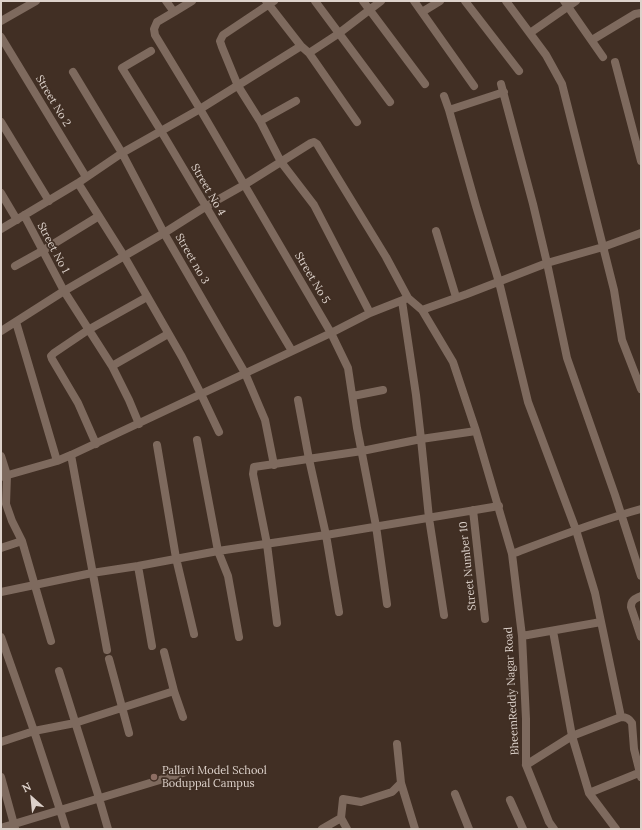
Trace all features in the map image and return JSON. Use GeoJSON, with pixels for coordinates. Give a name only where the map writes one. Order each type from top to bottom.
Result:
{"type":"FeatureCollection","features":[{"type":"Feature","properties":{"kind":"street"},"geometry":{"type":"LineString","coordinates":[[1,21],[36,1]]}},
{"type":"Feature","properties":{"kind":"street"},"geometry":{"type":"LineString","coordinates":[[166,1],[174,12],[192,1]]}},
{"type":"Feature","properties":{"kind":"street"},"geometry":{"type":"LineString","coordinates":[[315,1],[338,34],[390,102]]}},
{"type":"Feature","properties":{"kind":"street"},"geometry":{"type":"LineString","coordinates":[[363,1],[425,84]]}},
{"type":"Feature","properties":{"kind":"street"},"geometry":{"type":"LineString","coordinates":[[309,54],[381,1]]}},
{"type":"Feature","properties":{"kind":"street"},"geometry":{"type":"LineString","coordinates":[[414,1],[474,86]]}},
{"type":"Feature","properties":{"kind":"street"},"geometry":{"type":"LineString","coordinates":[[422,12],[440,1]]}},
{"type":"Feature","properties":{"kind":"street"},"geometry":{"type":"LineString","coordinates":[[465,1],[519,72]]}},
{"type":"Feature","properties":{"kind":"street"},"geometry":{"type":"LineString","coordinates":[[506,1],[546,55],[562,84],[614,290],[622,340],[641,389]]}},
{"type":"Feature","properties":{"kind":"street"},"geometry":{"type":"LineString","coordinates":[[530,33],[566,4],[576,1]]}},
{"type":"Feature","properties":{"kind":"street"},"geometry":{"type":"LineString","coordinates":[[357,122],[309,54],[301,46],[269,2],[223,35],[220,41],[238,86],[260,121],[282,162],[314,205],[370,313]]}},
{"type":"Feature","properties":{"kind":"street"},"geometry":{"type":"LineString","coordinates":[[566,4],[603,57]]}},
{"type":"Feature","properties":{"kind":"street","name":"Street No 5"},"geometry":{"type":"LineString","coordinates":[[174,12],[157,22],[154,29],[155,35],[331,333],[348,368],[357,428],[376,526],[387,604]]}},
{"type":"Feature","properties":{"kind":"street"},"geometry":{"type":"LineString","coordinates":[[592,40],[635,14],[641,13]]}},
{"type":"Feature","properties":{"kind":"street","name":"Street No 2"},"geometry":{"type":"LineString","coordinates":[[1,37],[86,177]]}},
{"type":"Feature","properties":{"kind":"street"},"geometry":{"type":"LineString","coordinates":[[1,229],[78,183],[122,153],[200,109],[301,46]]}},
{"type":"Feature","properties":{"kind":"street","name":"Street No 4"},"geometry":{"type":"LineString","coordinates":[[151,51],[122,68],[292,352]]}},
{"type":"Feature","properties":{"kind":"street"},"geometry":{"type":"LineString","coordinates":[[615,62],[641,161]]}},
{"type":"Feature","properties":{"kind":"street","name":"Street no 3"},"geometry":{"type":"LineString","coordinates":[[73,72],[122,153],[164,233],[245,373],[265,420],[274,464]]}},
{"type":"Feature","properties":{"kind":"street"},"geometry":{"type":"LineString","coordinates":[[449,110],[503,88],[547,263],[567,358],[641,576]]}},
{"type":"Feature","properties":{"kind":"street"},"geometry":{"type":"LineString","coordinates":[[444,96],[499,282],[528,402],[576,530],[595,593],[621,717]]}},
{"type":"Feature","properties":{"kind":"street"},"geometry":{"type":"LineString","coordinates":[[260,121],[296,101]]}},
{"type":"Feature","properties":{"kind":"street"},"geometry":{"type":"LineString","coordinates":[[1,122],[49,201]]}},
{"type":"Feature","properties":{"kind":"street"},"geometry":{"type":"LineString","coordinates":[[1,331],[64,291],[164,233],[282,162],[310,143],[314,142],[317,144],[386,257],[405,300],[429,518],[444,615]]}},
{"type":"Feature","properties":{"kind":"street"},"geometry":{"type":"LineString","coordinates":[[78,183],[124,256],[182,357],[219,432]]}},
{"type":"Feature","properties":{"kind":"street","name":"Street No 1"},"geometry":{"type":"LineString","coordinates":[[1,193],[42,251],[64,291],[112,366],[139,424]]}},
{"type":"Feature","properties":{"kind":"street"},"geometry":{"type":"LineString","coordinates":[[15,266],[99,216]]}},
{"type":"Feature","properties":{"kind":"street"},"geometry":{"type":"LineString","coordinates":[[436,231],[456,297]]}},
{"type":"Feature","properties":{"kind":"street"},"geometry":{"type":"LineString","coordinates":[[422,310],[547,263],[603,247],[641,233]]}},
{"type":"Feature","properties":{"kind":"street"},"geometry":{"type":"LineString","coordinates":[[96,444],[78,403],[52,359],[52,356],[54,352],[88,330],[147,297]]}},
{"type":"Feature","properties":{"kind":"street"},"geometry":{"type":"LineString","coordinates":[[4,476],[57,461],[71,455],[292,352],[370,313],[405,300]]}},
{"type":"Feature","properties":{"kind":"street","name":"BheemReddy Nagar Road"},"geometry":{"type":"LineString","coordinates":[[405,300],[422,310],[453,362],[499,506],[512,554],[522,636],[526,719],[526,765],[552,826]]}},
{"type":"Feature","properties":{"kind":"street"},"geometry":{"type":"LineString","coordinates":[[16,322],[57,461]]}},
{"type":"Feature","properties":{"kind":"street"},"geometry":{"type":"LineString","coordinates":[[112,366],[168,334]]}},
{"type":"Feature","properties":{"kind":"street"},"geometry":{"type":"LineString","coordinates":[[353,396],[383,390]]}},
{"type":"Feature","properties":{"kind":"street"},"geometry":{"type":"LineString","coordinates":[[298,400],[309,459],[326,535],[339,612]]}},
{"type":"Feature","properties":{"kind":"street"},"geometry":{"type":"LineString","coordinates":[[277,623],[267,544],[253,474],[254,467],[476,431]]}},
{"type":"Feature","properties":{"kind":"street"},"geometry":{"type":"LineString","coordinates":[[197,440],[218,551],[228,576],[239,637]]}},
{"type":"Feature","properties":{"kind":"street"},"geometry":{"type":"LineString","coordinates":[[156,445],[176,558],[194,634]]}},
{"type":"Feature","properties":{"kind":"street"},"geometry":{"type":"LineString","coordinates":[[71,455],[107,650]]}},
{"type":"Feature","properties":{"kind":"street"},"geometry":{"type":"LineString","coordinates":[[1,456],[6,504],[10,517],[22,541],[51,641]]}},
{"type":"Feature","properties":{"kind":"street"},"geometry":{"type":"LineString","coordinates":[[1,592],[92,573],[176,558],[499,506]]}},
{"type":"Feature","properties":{"kind":"street"},"geometry":{"type":"LineString","coordinates":[[512,554],[621,514],[641,509]]}},
{"type":"Feature","properties":{"kind":"street","name":"Street Number 10"},"geometry":{"type":"LineString","coordinates":[[473,510],[485,618]]}},
{"type":"Feature","properties":{"kind":"street"},"geometry":{"type":"LineString","coordinates":[[1,548],[22,541]]}},
{"type":"Feature","properties":{"kind":"street"},"geometry":{"type":"LineString","coordinates":[[138,566],[152,646]]}},
{"type":"Feature","properties":{"kind":"street"},"geometry":{"type":"LineString","coordinates":[[641,596],[633,599],[631,603],[641,637]]}},
{"type":"Feature","properties":{"kind":"street"},"geometry":{"type":"LineString","coordinates":[[522,636],[601,622]]}},
{"type":"Feature","properties":{"kind":"street"},"geometry":{"type":"LineString","coordinates":[[553,631],[572,736],[588,793],[616,829]]}},
{"type":"Feature","properties":{"kind":"street"},"geometry":{"type":"LineString","coordinates":[[1,638],[34,731],[66,829]]}},
{"type":"Feature","properties":{"kind":"street"},"geometry":{"type":"LineString","coordinates":[[164,652],[174,691],[183,717]]}},
{"type":"Feature","properties":{"kind":"street"},"geometry":{"type":"LineString","coordinates":[[109,660],[129,733]]}},
{"type":"Feature","properties":{"kind":"street"},"geometry":{"type":"LineString","coordinates":[[59,671],[108,829]]}},
{"type":"Feature","properties":{"kind":"street"},"geometry":{"type":"LineString","coordinates":[[1,742],[34,731],[76,723],[174,691]]}},
{"type":"Feature","properties":{"kind":"street"},"geometry":{"type":"LineString","coordinates":[[526,765],[572,736],[621,717],[630,719],[632,723],[634,749],[641,774],[588,793]]}},
{"type":"Feature","properties":{"kind":"street"},"geometry":{"type":"LineString","coordinates":[[397,744],[401,783],[415,829]]}},
{"type":"Feature","properties":{"kind":"street"},"geometry":{"type":"LineString","coordinates":[[1,828],[15,826],[60,810],[183,773]]}},
{"type":"Feature","properties":{"kind":"street"},"geometry":{"type":"LineString","coordinates":[[1,777],[15,826]]}},
{"type":"Feature","properties":{"kind":"street"},"geometry":{"type":"LineString","coordinates":[[347,829],[341,818],[343,799],[361,802],[392,792],[401,783]]}},
{"type":"Feature","properties":{"kind":"street"},"geometry":{"type":"LineString","coordinates":[[454,794],[469,829]]}},
{"type":"Feature","properties":{"kind":"street"},"geometry":{"type":"LineString","coordinates":[[510,800],[523,829]]}},
{"type":"Feature","properties":{"kind":"street"},"geometry":{"type":"LineString","coordinates":[[322,829],[341,818]]}},
{"type":"Feature","properties":{"kind":"place","name":"Pallavi Model School Boduppal Campus"},"geometry":{"type":"Point","coordinates":[154,777]}}]}
